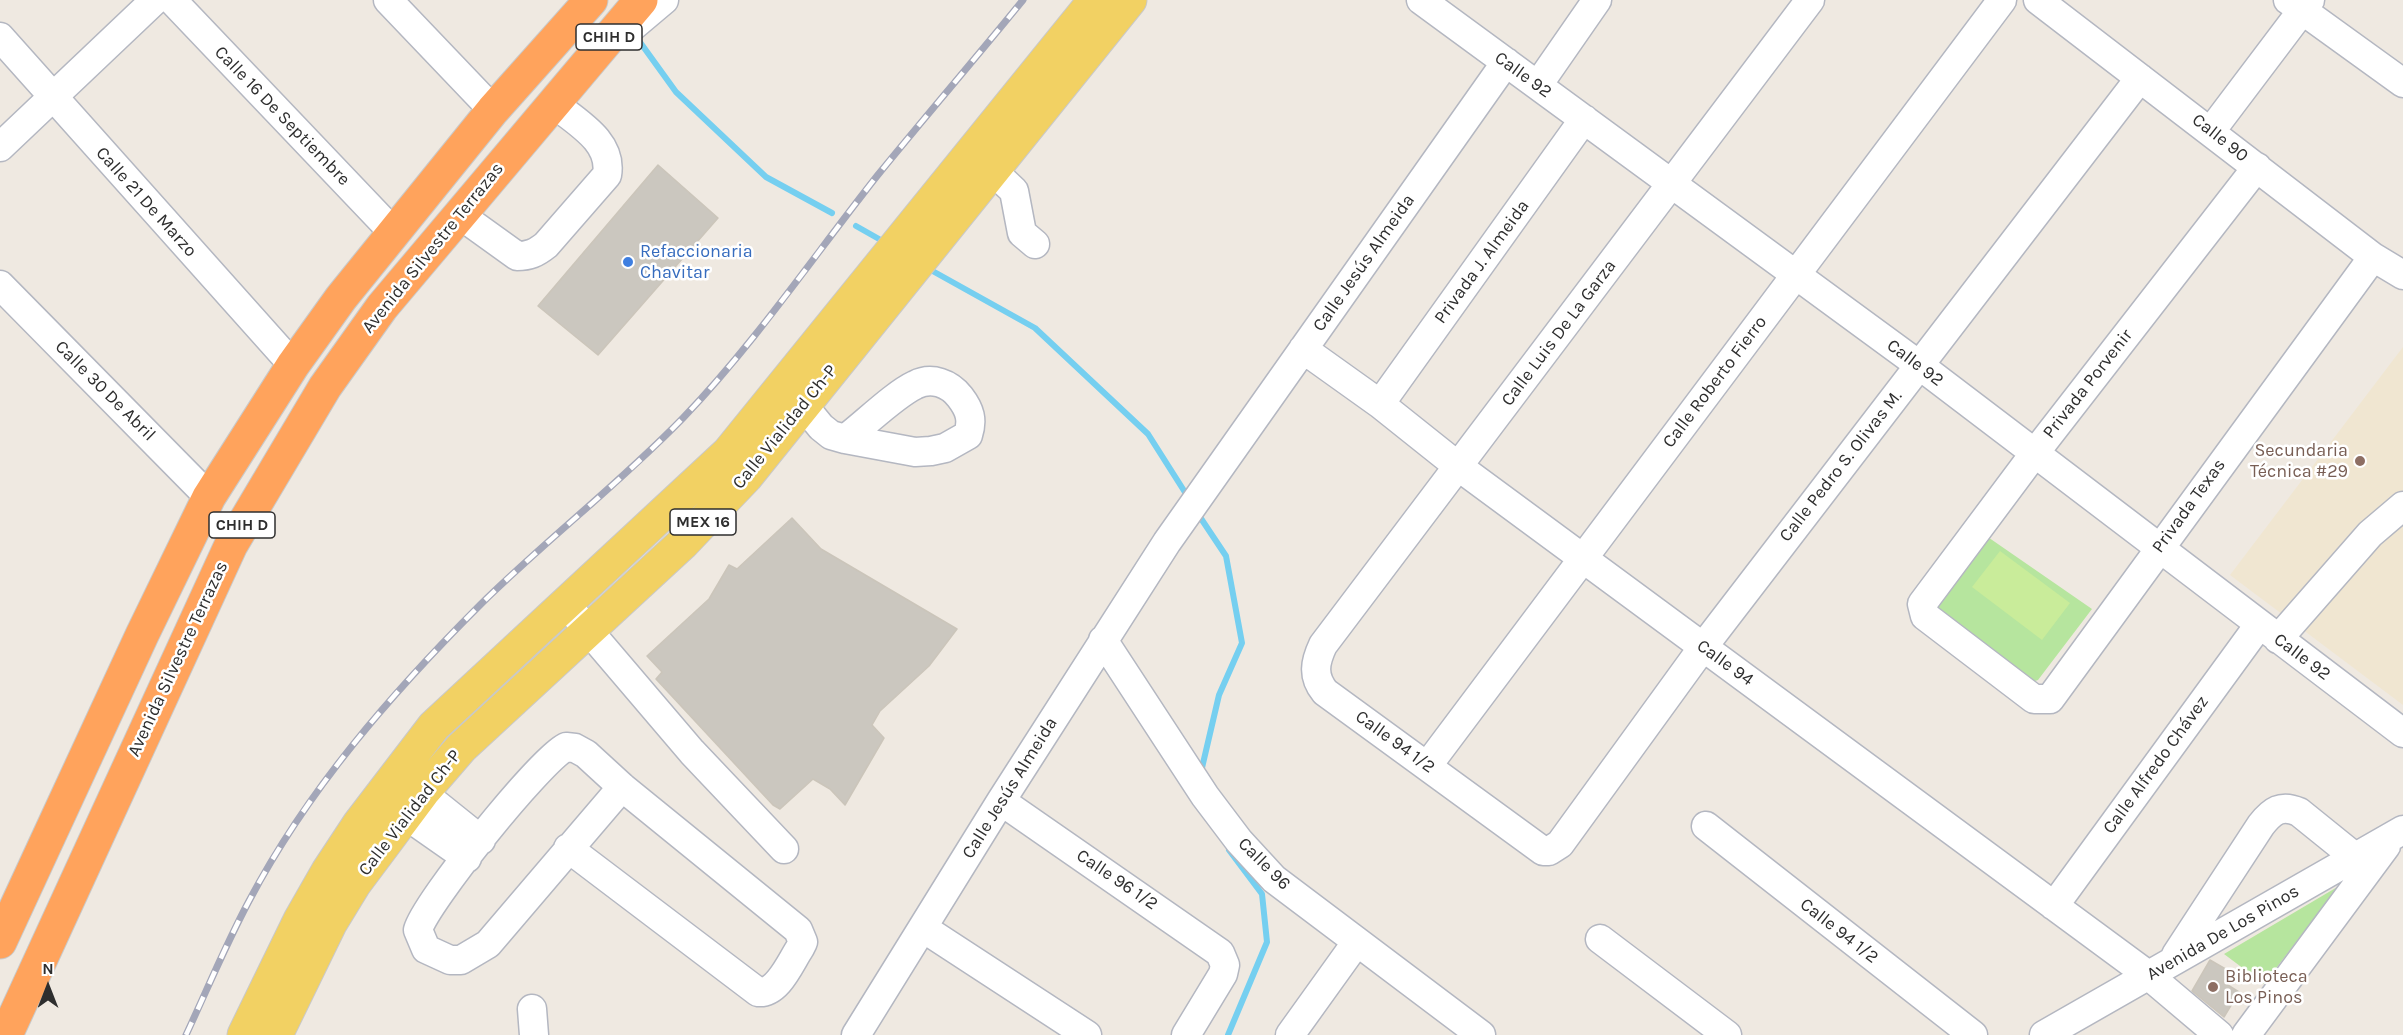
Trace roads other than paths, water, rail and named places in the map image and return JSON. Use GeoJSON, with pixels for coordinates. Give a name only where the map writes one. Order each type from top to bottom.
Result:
{"type":"FeatureCollection","features":[{"type":"Feature","properties":{"kind":"highway"},"geometry":{"type":"LineString","coordinates":[[549,47],[591,0]]}},
{"type":"Feature","properties":{"kind":"highway","name":"Avenida Silvestre Terrazas"},"geometry":{"type":"LineString","coordinates":[[6,1035],[231,545],[325,387],[382,307],[576,74],[641,0]]}},
{"type":"Feature","properties":{"kind":"highway","name":"CHIH D"},"geometry":{"type":"LineString","coordinates":[[0,942],[137,646],[210,497],[293,365],[393,232],[493,110],[549,47]]}},
{"type":"Feature","properties":{"kind":"main road","name":"Calle Vialidad Ch-P"},"geometry":{"type":"LineString","coordinates":[[983,160],[1095,0]]}},
{"type":"Feature","properties":{"kind":"main road","name":"Calle Vialidad Ch-P"},"geometry":{"type":"LineString","coordinates":[[244,1035],[300,920],[358,824],[402,794],[461,748],[682,544],[746,477],[794,394],[983,160],[1130,0]]}},
{"type":"Feature","properties":{"kind":"main road","name":"Calle Vialidad Ch-P"},"geometry":{"type":"LineString","coordinates":[[276,1035],[330,924],[355,883],[402,794],[434,726],[794,394]]}},
{"type":"Feature","properties":{"kind":"street"},"geometry":{"type":"LineString","coordinates":[[0,147],[155,0]]}},
{"type":"Feature","properties":{"kind":"street","name":"Calle 16 De Septiembre"},"geometry":{"type":"LineString","coordinates":[[172,0],[393,232]]}},
{"type":"Feature","properties":{"kind":"street"},"geometry":{"type":"LineString","coordinates":[[388,0],[493,110]]}},
{"type":"Feature","properties":{"kind":"street","name":"CHIH D"},"geometry":{"type":"LineString","coordinates":[[549,47],[580,0]]}},
{"type":"Feature","properties":{"kind":"street","name":"CHIH D"},"geometry":{"type":"LineString","coordinates":[[576,74],[664,0]]}},
{"type":"Feature","properties":{"kind":"street","name":"Calle 92"},"geometry":{"type":"LineString","coordinates":[[1421,0],[1919,365],[2403,734]]}},
{"type":"Feature","properties":{"kind":"street"},"geometry":{"type":"LineString","coordinates":[[1538,85],[1597,0]]}},
{"type":"Feature","properties":{"kind":"street","name":"Calle Luis De La Garza"},"geometry":{"type":"LineString","coordinates":[[1315,669],[1323,645],[1810,0]]}},
{"type":"Feature","properties":{"kind":"street","name":"Calle Roberto Fierro"},"geometry":{"type":"LineString","coordinates":[[1428,765],[2002,0]]}},
{"type":"Feature","properties":{"kind":"street","name":"Calle 90"},"geometry":{"type":"LineString","coordinates":[[2038,0],[2373,257],[2403,275]]}},
{"type":"Feature","properties":{"kind":"street"},"geometry":{"type":"LineString","coordinates":[[2211,131],[2300,4],[2403,83]]}},
{"type":"Feature","properties":{"kind":"street","name":"Calle 21 De Marzo"},"geometry":{"type":"LineString","coordinates":[[0,37],[293,365]]}},
{"type":"Feature","properties":{"kind":"street","name":"Calle Jesús Almeida"},"geometry":{"type":"LineString","coordinates":[[860,1034],[1001,801],[1167,542],[1506,62]]}},
{"type":"Feature","properties":{"kind":"street","name":"Calle Pedro S. Olivas M."},"geometry":{"type":"LineString","coordinates":[[1543,851],[1549,851],[1560,844],[1702,647],[2140,78]]}},
{"type":"Feature","properties":{"kind":"street"},"geometry":{"type":"LineString","coordinates":[[460,214],[517,256],[526,256],[546,245],[608,175],[608,153],[597,139],[553,103]]}},
{"type":"Feature","properties":{"kind":"street","name":"Privada J. Almeida"},"geometry":{"type":"LineString","coordinates":[[1380,404],[1584,119]]}},
{"type":"Feature","properties":{"kind":"street"},"geometry":{"type":"LineString","coordinates":[[983,160],[1014,191],[1022,232],[1035,244]]}},
{"type":"Feature","properties":{"kind":"street","name":"Privada Porvenir"},"geometry":{"type":"LineString","coordinates":[[2050,699],[2034,699],[1925,616],[1922,604],[2034,454],[2257,167]]}},
{"type":"Feature","properties":{"kind":"street","name":"Privada Texas"},"geometry":{"type":"LineString","coordinates":[[2050,699],[2373,257]]}},
{"type":"Feature","properties":{"kind":"street","name":"Calle 30 De Abril"},"geometry":{"type":"LineString","coordinates":[[0,285],[210,497]]}},
{"type":"Feature","properties":{"kind":"street","name":"Calle 94"},"geometry":{"type":"LineString","coordinates":[[1304,349],[1583,559],[2148,975],[2219,1035]]}},
{"type":"Feature","properties":{"kind":"street"},"geometry":{"type":"LineString","coordinates":[[794,394],[831,435],[845,439]]}},
{"type":"Feature","properties":{"kind":"street","name":"Calle Alfredo Chávez"},"geometry":{"type":"LineString","coordinates":[[2054,906],[2268,632],[2370,534],[2403,506]]}},
{"type":"Feature","properties":{"kind":"street"},"geometry":{"type":"LineString","coordinates":[[565,603],[692,752],[784,849]]}},
{"type":"Feature","properties":{"kind":"street","name":"Calle 96"},"geometry":{"type":"LineString","coordinates":[[1103,640],[1205,796],[1239,841],[1274,879],[1481,1035]]}},
{"type":"Feature","properties":{"kind":"street","name":"Calle 94 1/2"},"geometry":{"type":"LineString","coordinates":[[1315,669],[1318,682],[1325,692],[1543,851]]}},
{"type":"Feature","properties":{"kind":"street"},"geometry":{"type":"LineString","coordinates":[[568,848],[758,992],[765,993],[774,987],[803,942],[798,930],[622,787],[586,754],[566,747],[547,761],[474,849],[425,913],[418,930],[426,949],[450,960],[461,960],[488,944],[568,848],[622,787]]}},
{"type":"Feature","properties":{"kind":"street"},"geometry":{"type":"LineString","coordinates":[[402,794],[474,849]]}},
{"type":"Feature","properties":{"kind":"street","name":"Calle 96 1/2"},"geometry":{"type":"LineString","coordinates":[[1001,801],[1213,946],[1226,965],[1220,980],[1186,1035]]}},
{"type":"Feature","properties":{"kind":"street"},"geometry":{"type":"LineString","coordinates":[[2173,960],[2260,825],[2273,812],[2288,808],[2299,812],[2356,858]]}},
{"type":"Feature","properties":{"kind":"street","name":"Calle 94 1/2"},"geometry":{"type":"LineString","coordinates":[[1706,826],[1973,1035]]}},
{"type":"Feature","properties":{"kind":"street"},"geometry":{"type":"LineString","coordinates":[[2246,1035],[2398,833]]}},
{"type":"Feature","properties":{"kind":"street","name":"Avenida De Los Pinos"},"geometry":{"type":"LineString","coordinates":[[2044,1035],[2398,833]]}},
{"type":"Feature","properties":{"kind":"street"},"geometry":{"type":"LineString","coordinates":[[923,928],[1086,1035]]}},
{"type":"Feature","properties":{"kind":"street"},"geometry":{"type":"LineString","coordinates":[[1600,939],[1727,1035]]}},
{"type":"Feature","properties":{"kind":"street"},"geometry":{"type":"LineString","coordinates":[[1290,1035],[1356,943]]}},
{"type":"Feature","properties":{"kind":"waterway"},"geometry":{"type":"LineString","coordinates":[[637,38],[676,92],[766,177],[832,213]]}},
{"type":"Feature","properties":{"kind":"waterway"},"geometry":{"type":"LineString","coordinates":[[856,226],[879,239]]}},
{"type":"Feature","properties":{"kind":"waterway"},"geometry":{"type":"LineString","coordinates":[[929,269],[1035,328],[1148,434],[1188,497]]}},
{"type":"Feature","properties":{"kind":"waterway"},"geometry":{"type":"LineString","coordinates":[[1198,514],[1226,556],[1242,643],[1219,695],[1201,772]]}},
{"type":"Feature","properties":{"kind":"waterway"},"geometry":{"type":"LineString","coordinates":[[1228,1035],[1267,942],[1262,894],[1229,850]]}},
{"type":"Feature","properties":{"kind":"railway"},"geometry":{"type":"LineString","coordinates":[[186,1035],[232,934],[272,860],[297,820],[353,744],[383,708],[480,605],[634,466],[683,418],[735,360],[877,176],[1023,0]]}},
{"type":"Feature","properties":{"kind":"place","name":"Refaccionaria Chavitar"},"geometry":{"type":"Point","coordinates":[628,262]}},
{"type":"Feature","properties":{"kind":"place","name":"Secundaria Técnica #29"},"geometry":{"type":"Point","coordinates":[2360,461]}},
{"type":"Feature","properties":{"kind":"place","name":"Biblioteca Los Pinos"},"geometry":{"type":"Point","coordinates":[2213,987]}}]}
